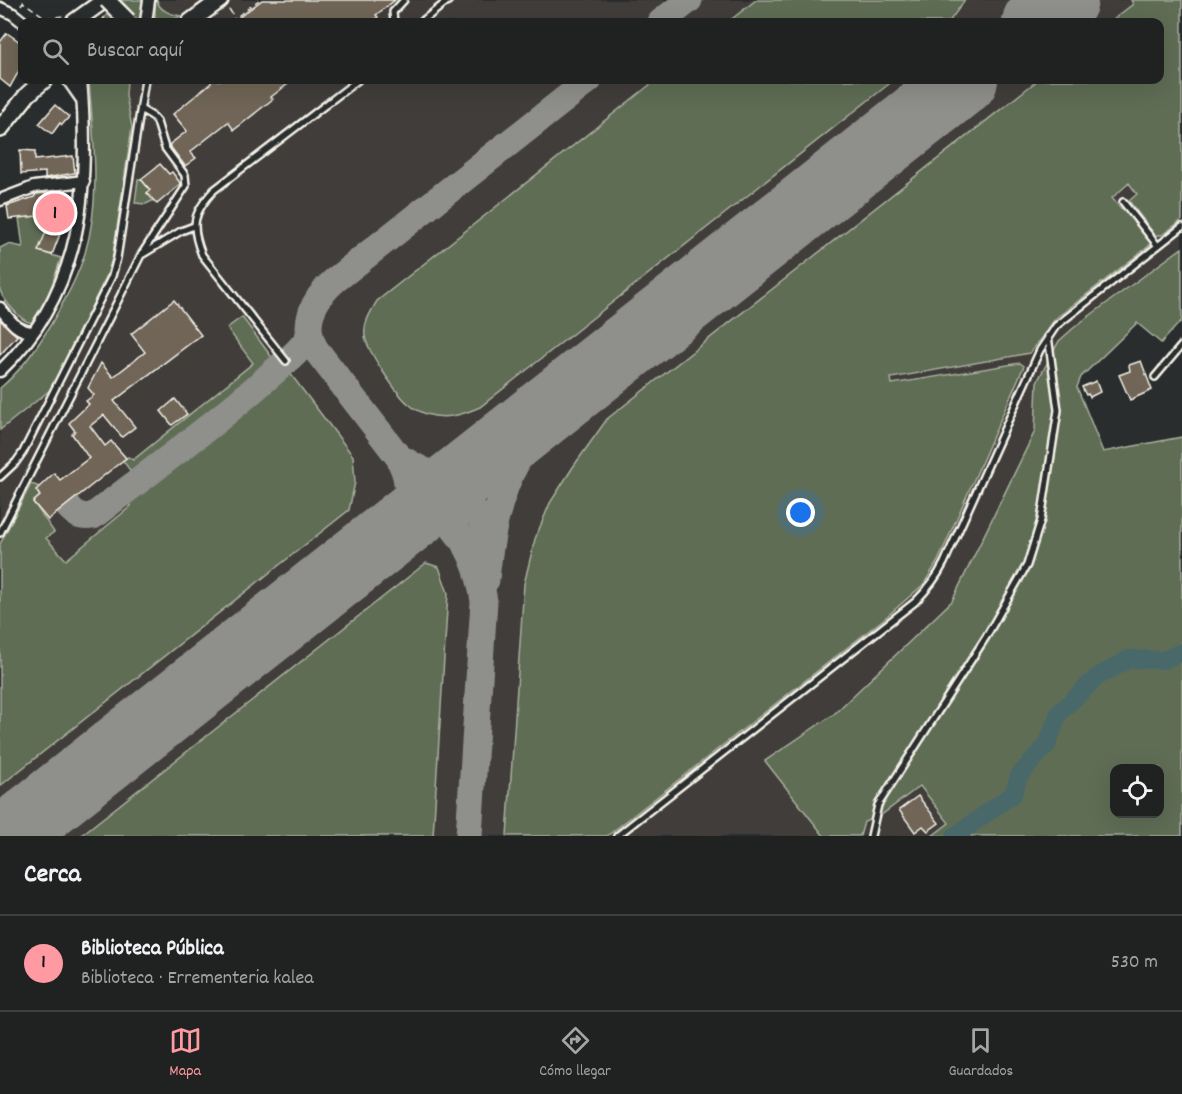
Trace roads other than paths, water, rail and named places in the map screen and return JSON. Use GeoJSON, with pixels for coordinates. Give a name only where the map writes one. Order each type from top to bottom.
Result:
{"type":"FeatureCollection","features":[{"type":"Feature","properties":{"kind":"street"},"geometry":{"type":"LineString","coordinates":[[195,18],[220,0]]}},
{"type":"Feature","properties":{"kind":"street"},"geometry":{"type":"LineString","coordinates":[[74,18],[103,2]]}},
{"type":"Feature","properties":{"kind":"street"},"geometry":{"type":"LineString","coordinates":[[103,2],[125,18]]}},
{"type":"Feature","properties":{"kind":"street"},"geometry":{"type":"LineString","coordinates":[[92,18],[103,2]]}},
{"type":"Feature","properties":{"kind":"street"},"geometry":{"type":"LineString","coordinates":[[146,18],[148,2]]}},
{"type":"Feature","properties":{"kind":"street"},"geometry":{"type":"LineString","coordinates":[[148,2],[154,18]]}},
{"type":"Feature","properties":{"kind":"street"},"geometry":{"type":"LineString","coordinates":[[0,8],[20,18]]}},
{"type":"Feature","properties":{"kind":"street"},"geometry":{"type":"LineString","coordinates":[[13,14],[18,18]]}},
{"type":"Feature","properties":{"kind":"street"},"geometry":{"type":"LineString","coordinates":[[28,94],[32,84]]}},
{"type":"Feature","properties":{"kind":"street"},"geometry":{"type":"LineString","coordinates":[[0,129],[28,94],[39,84]]}},
{"type":"Feature","properties":{"kind":"street"},"geometry":{"type":"LineString","coordinates":[[71,84],[82,100]]}},
{"type":"Feature","properties":{"kind":"street"},"geometry":{"type":"LineString","coordinates":[[0,371],[10,362],[43,317],[68,261],[78,226],[84,181],[85,148],[81,84]]}},
{"type":"Feature","properties":{"kind":"street"},"geometry":{"type":"LineString","coordinates":[[0,200],[34,187],[84,181]]}},
{"type":"Feature","properties":{"kind":"street"},"geometry":{"type":"LineString","coordinates":[[0,308],[13,325],[23,331],[33,332]]}},
{"type":"Feature","properties":{"kind":"lane"},"geometry":{"type":"LineString","coordinates":[[392,18],[393,12],[405,0]]}},
{"type":"Feature","properties":{"kind":"lane"},"geometry":{"type":"LineString","coordinates":[[426,18],[449,0]]}},
{"type":"Feature","properties":{"kind":"lane"},"geometry":{"type":"LineString","coordinates":[[0,477],[23,452],[112,276],[117,258],[145,84]]}},
{"type":"Feature","properties":{"kind":"lane"},"geometry":{"type":"LineString","coordinates":[[286,361],[202,255],[195,237],[194,226],[204,201],[214,189],[353,84]]}},
{"type":"Feature","properties":{"kind":"lane"},"geometry":{"type":"LineString","coordinates":[[0,532],[141,255],[186,186],[185,176],[165,148],[157,122],[142,110]]}},
{"type":"Feature","properties":{"kind":"lane"},"geometry":{"type":"LineString","coordinates":[[1123,202],[1158,246]]}},
{"type":"Feature","properties":{"kind":"lane"},"geometry":{"type":"LineString","coordinates":[[141,255],[181,231],[194,226]]}},
{"type":"Feature","properties":{"kind":"lane"},"geometry":{"type":"LineString","coordinates":[[617,836],[915,602],[930,586],[944,564],[1048,336],[1056,326],[1182,227]]}},
{"type":"Feature","properties":{"kind":"lane"},"geometry":{"type":"LineString","coordinates":[[871,836],[878,805],[986,637],[1027,565],[1041,520],[1058,410],[1048,336]]}},
{"type":"Feature","properties":{"kind":"lane"},"geometry":{"type":"LineString","coordinates":[[1155,377],[1182,345]]}},
{"type":"Feature","properties":{"kind":"waterway"},"geometry":{"type":"LineString","coordinates":[[955,836],[1013,794],[1019,776],[1047,745],[1059,713],[1097,677],[1129,659],[1164,660],[1182,652]]}},
{"type":"Feature","properties":{"kind":"place","name":"Biblioteca Pública"},"geometry":{"type":"Point","coordinates":[55,213]}}]}
